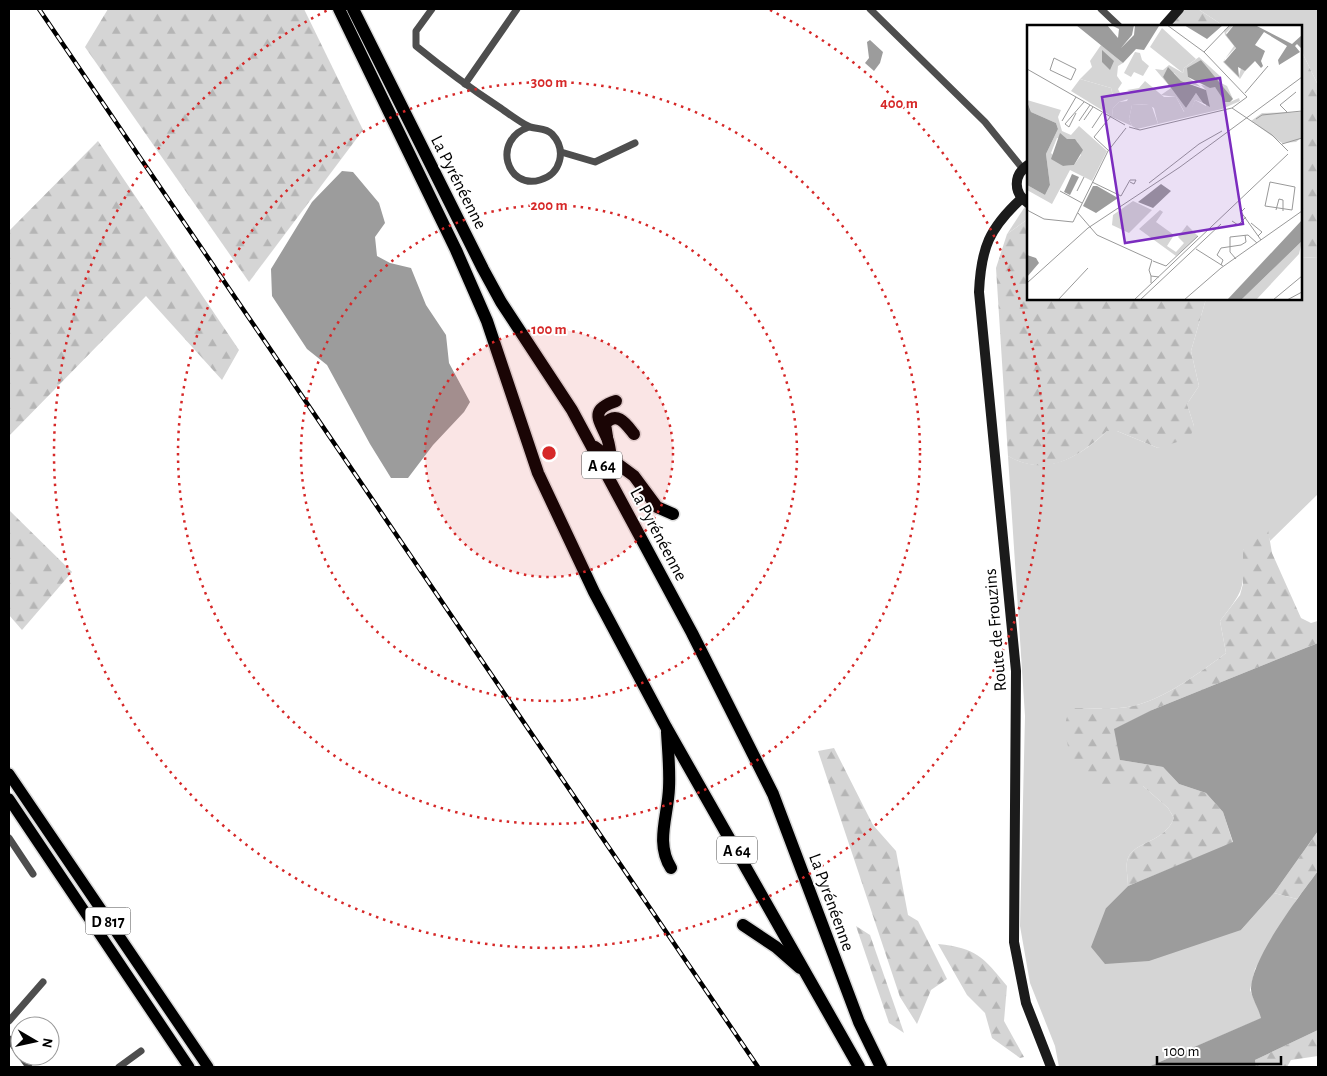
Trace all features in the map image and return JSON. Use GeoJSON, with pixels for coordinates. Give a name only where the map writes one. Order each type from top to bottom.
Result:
{"type":"FeatureCollection","features":[{"type":"Feature","properties":{"kind":"highway","name":"La Pyrénéenne"},"geometry":{"type":"LineString","coordinates":[[339,9],[456,250],[484,312],[542,481],[594,592],[666,728],[859,1067]]}},
{"type":"Feature","properties":{"kind":"highway","name":"La Pyrénéenne"},"geometry":{"type":"LineString","coordinates":[[353,9],[483,269],[501,302],[572,410],[688,625],[773,794],[859,1022],[881,1067]]}},
{"type":"Feature","properties":{"kind":"highway"},"geometry":{"type":"LineString","coordinates":[[616,401],[603,407],[598,415],[599,424],[607,439],[658,507],[673,514]]}},
{"type":"Feature","properties":{"kind":"highway"},"geometry":{"type":"LineString","coordinates":[[618,494],[605,424],[610,419],[615,418],[625,422],[634,434]]}},
{"type":"Feature","properties":{"kind":"highway"},"geometry":{"type":"LineString","coordinates":[[590,444],[634,476]]}},
{"type":"Feature","properties":{"kind":"highway"},"geometry":{"type":"LineString","coordinates":[[666,728],[670,776],[662,842],[663,852],[671,868]]}},
{"type":"Feature","properties":{"kind":"highway"},"geometry":{"type":"LineString","coordinates":[[743,925],[776,947],[807,974]]}},
{"type":"Feature","properties":{"kind":"main road"},"geometry":{"type":"LineString","coordinates":[[1165,25],[1179,9]]}},
{"type":"Feature","properties":{"kind":"main road","name":"Route de Frouzins"},"geometry":{"type":"LineString","coordinates":[[1025,167],[1019,174],[1016,186],[1025,201],[997,223],[989,238],[983,255],[979,292],[1016,671],[1014,949],[1026,1003],[1050,1067]]}},
{"type":"Feature","properties":{"kind":"main road","name":"D 817"},"geometry":{"type":"LineString","coordinates":[[9,774],[208,1067]]}},
{"type":"Feature","properties":{"kind":"main road","name":"D 817"},"geometry":{"type":"LineString","coordinates":[[9,798],[189,1067]]}},
{"type":"Feature","properties":{"kind":"street"},"geometry":{"type":"LineString","coordinates":[[432,9],[416,31],[416,46],[465,84],[530,127],[548,131],[558,142],[561,152],[558,167],[547,178],[533,181],[516,175],[507,161],[506,152],[515,134],[530,127]]}},
{"type":"Feature","properties":{"kind":"street"},"geometry":{"type":"LineString","coordinates":[[465,84],[517,9]]}},
{"type":"Feature","properties":{"kind":"street"},"geometry":{"type":"LineString","coordinates":[[870,9],[986,122],[1025,167]]}},
{"type":"Feature","properties":{"kind":"street"},"geometry":{"type":"LineString","coordinates":[[1101,9],[1118,25]]}},
{"type":"Feature","properties":{"kind":"street"},"geometry":{"type":"LineString","coordinates":[[561,152],[595,162],[635,143]]}},
{"type":"Feature","properties":{"kind":"street"},"geometry":{"type":"LineString","coordinates":[[9,838],[33,874]]}},
{"type":"Feature","properties":{"kind":"street"},"geometry":{"type":"LineString","coordinates":[[9,1022],[43,982]]}},
{"type":"Feature","properties":{"kind":"street"},"geometry":{"type":"LineString","coordinates":[[119,1067],[141,1051]]}},
{"type":"Feature","properties":{"kind":"green space"},"geometry":{"type":"Polygon","coordinates":[[[108,9],[304,9],[363,130],[249,282],[85,47],[108,9]]]}},
{"type":"Feature","properties":{"kind":"green space"},"geometry":{"type":"Polygon","coordinates":[[[1183,9],[1198,9],[1222,25],[1169,25],[1183,9]]]}},
{"type":"Feature","properties":{"kind":"green space"},"geometry":{"type":"Polygon","coordinates":[[[1198,9],[1318,9],[1318,85],[1302,52],[1302,25],[1222,25],[1198,9]]]}},
{"type":"Feature","properties":{"kind":"green space"},"geometry":{"type":"Polygon","coordinates":[[[1302,52],[1318,85],[1318,258],[1302,257],[1302,52]]]}},
{"type":"Feature","properties":{"kind":"green space"},"geometry":{"type":"Polygon","coordinates":[[[98,141],[239,350],[222,380],[146,296],[9,436],[9,231],[98,141]]]}},
{"type":"Feature","properties":{"kind":"green space"},"geometry":{"type":"Polygon","coordinates":[[[1027,204],[1027,220],[1007,234],[1027,204]]]}},
{"type":"Feature","properties":{"kind":"green space"},"geometry":{"type":"Polygon","coordinates":[[[1027,220],[1027,300],[1206,300],[1191,351],[1199,386],[1187,404],[1194,426],[1190,438],[1158,448],[1117,431],[1107,431],[1085,449],[1061,462],[1035,465],[1008,456],[996,268],[1007,234],[1027,220]]]}},
{"type":"Feature","properties":{"kind":"green space"},"geometry":{"type":"Polygon","coordinates":[[[1302,257],[1318,258],[1318,494],[1270,541],[1267,530],[1243,550],[1243,581],[1239,595],[1220,621],[1226,653],[1182,684],[1145,702],[1119,708],[1075,708],[1110,786],[1143,786],[1168,808],[1174,818],[1164,832],[1132,852],[1127,864],[1128,886],[1106,908],[1241,930],[1274,893],[1297,899],[1255,969],[1250,990],[1262,1018],[1148,1067],[1059,1067],[1055,1046],[1030,983],[1020,926],[1025,716],[1008,456],[1035,465],[1061,462],[1085,449],[1107,431],[1117,431],[1158,448],[1194,426],[1187,404],[1199,386],[1191,351],[1206,300],[1302,300],[1302,257]]]}},
{"type":"Feature","properties":{"kind":"green space"},"geometry":{"type":"Polygon","coordinates":[[[9,510],[72,572],[22,630],[9,615],[9,510]]]}},
{"type":"Feature","properties":{"kind":"green space"},"geometry":{"type":"Polygon","coordinates":[[[1260,522],[1268,530],[1272,553],[1301,618],[1311,623],[1318,621],[1318,643],[1152,710],[1120,760],[1163,767],[1179,784],[1206,793],[1223,812],[1233,843],[1128,886],[1127,864],[1132,852],[1164,832],[1174,818],[1168,808],[1143,786],[1101,785],[1088,781],[1083,777],[1073,761],[1067,742],[1067,717],[1075,708],[1119,708],[1145,702],[1182,684],[1226,653],[1220,621],[1240,595],[1243,584],[1243,550],[1260,522]]]}},
{"type":"Feature","properties":{"kind":"green space"},"geometry":{"type":"Polygon","coordinates":[[[834,748],[873,825],[896,851],[908,915],[918,921],[947,979],[931,990],[917,1024],[900,997],[818,751],[834,748]]]}},
{"type":"Feature","properties":{"kind":"green space"},"geometry":{"type":"Polygon","coordinates":[[[1318,831],[1318,871],[1297,899],[1274,893],[1318,831]]]}},
{"type":"Feature","properties":{"kind":"green space"},"geometry":{"type":"Polygon","coordinates":[[[856,926],[870,935],[904,1033],[889,1023],[856,926]]]}},
{"type":"Feature","properties":{"kind":"green space"},"geometry":{"type":"Polygon","coordinates":[[[938,944],[971,951],[985,961],[1007,986],[1004,1021],[1024,1057],[1020,1058],[992,1038],[985,1013],[967,995],[938,944]]]}},
{"type":"Feature","properties":{"kind":"green space"},"geometry":{"type":"Polygon","coordinates":[[[1318,1030],[1318,1056],[1291,1060],[1287,1067],[1256,1067],[1255,1060],[1318,1030]]]}},
{"type":"Feature","properties":{"kind":"shaded area"},"geometry":{"type":"Polygon","coordinates":[[[870,40],[883,52],[880,63],[874,71],[865,63],[869,58],[867,42],[870,40]]]}},
{"type":"Feature","properties":{"kind":"shaded area"},"geometry":{"type":"Polygon","coordinates":[[[342,171],[353,172],[379,203],[385,223],[375,237],[377,256],[390,263],[411,268],[426,305],[446,335],[449,363],[470,402],[464,412],[433,445],[408,478],[391,478],[370,444],[327,365],[307,349],[272,296],[271,269],[312,202],[342,171]]]}},
{"type":"Feature","properties":{"kind":"shaded area"},"geometry":{"type":"Polygon","coordinates":[[[1318,643],[1318,831],[1274,893],[1241,930],[1149,961],[1105,964],[1091,947],[1106,908],[1128,886],[1233,842],[1223,812],[1206,793],[1179,784],[1163,767],[1120,760],[1114,729],[1152,710],[1318,643]]]}},
{"type":"Feature","properties":{"kind":"shaded area"},"geometry":{"type":"Polygon","coordinates":[[[1318,871],[1318,1030],[1255,1060],[1256,1067],[1148,1067],[1261,1018],[1252,996],[1253,976],[1267,945],[1318,871]]]}},
{"type":"Feature","properties":{"kind":"railway"},"geometry":{"type":"LineString","coordinates":[[39,9],[758,1067]]}}]}
